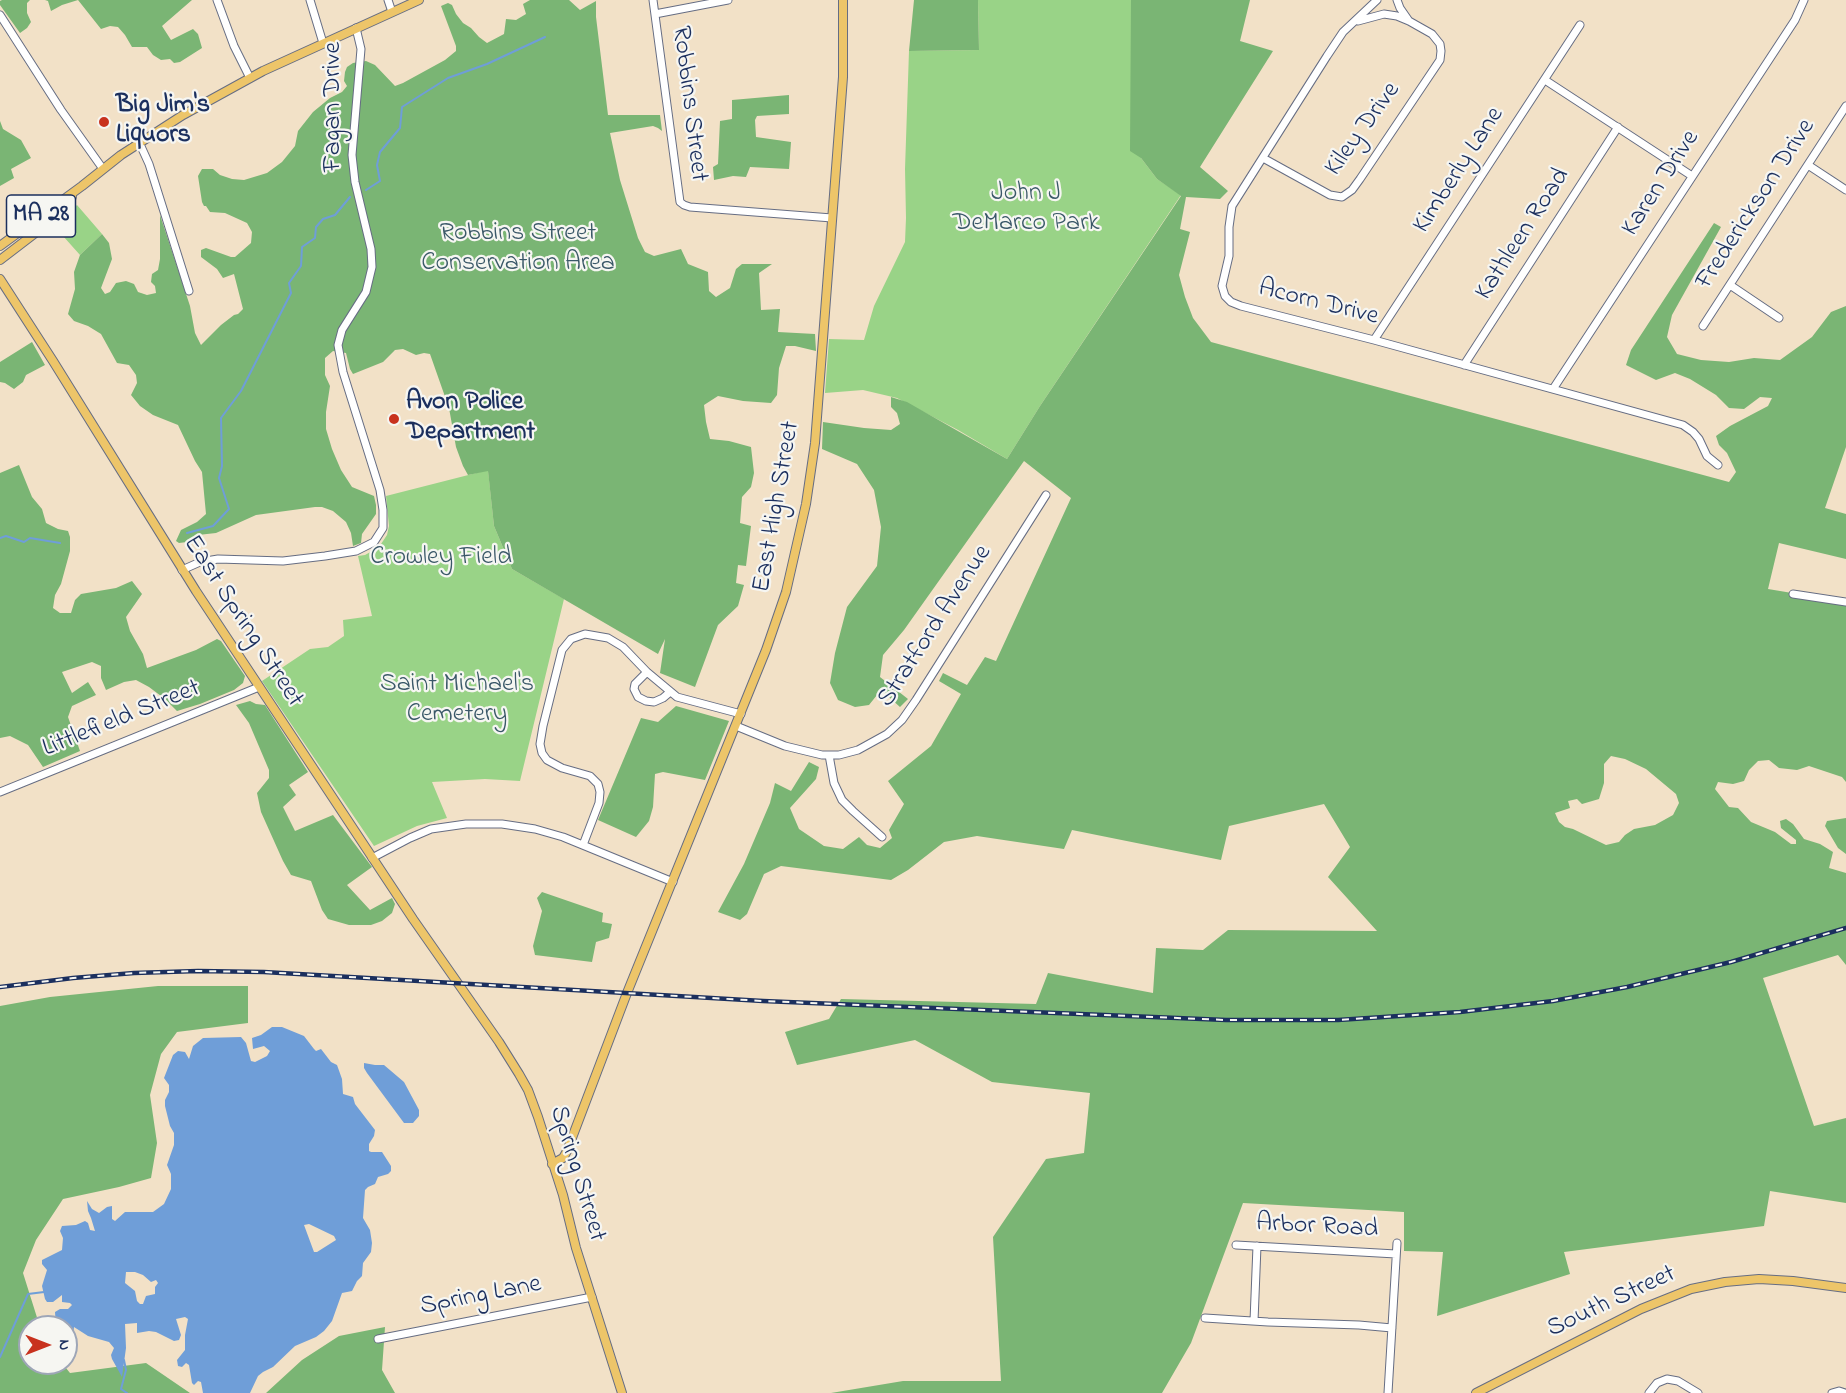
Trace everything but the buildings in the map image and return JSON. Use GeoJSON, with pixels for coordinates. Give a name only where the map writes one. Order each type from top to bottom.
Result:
{"type":"FeatureCollection","features":[{"type":"Feature","properties":{"kind":"main road","name":"MA 28"},"geometry":{"type":"LineString","coordinates":[[0,246],[139,142],[183,115],[250,78],[419,0]]}},
{"type":"Feature","properties":{"kind":"main road","name":"East High Street"},"geometry":{"type":"LineString","coordinates":[[552,1164],[563,1158],[567,1151],[627,993],[741,714],[781,609],[795,555],[815,443],[843,76],[843,0]]}},
{"type":"Feature","properties":{"kind":"main road","name":"MA 28"},"geometry":{"type":"LineString","coordinates":[[0,260],[47,224],[82,186]]}},
{"type":"Feature","properties":{"kind":"main road","name":"East Spring Street"},"geometry":{"type":"LineString","coordinates":[[0,279],[182,570],[457,983]]}},
{"type":"Feature","properties":{"kind":"main road","name":"Spring Street"},"geometry":{"type":"LineString","coordinates":[[457,983],[499,1042],[528,1090],[563,1196],[576,1248],[622,1393]]}},
{"type":"Feature","properties":{"kind":"main road","name":"South Street"},"geometry":{"type":"LineString","coordinates":[[1476,1393],[1641,1309],[1691,1289],[1725,1282],[1759,1280],[1793,1281],[1846,1288]]}},
{"type":"Feature","properties":{"kind":"street"},"geometry":{"type":"LineString","coordinates":[[216,0],[234,46],[250,78]]}},
{"type":"Feature","properties":{"kind":"street"},"geometry":{"type":"LineString","coordinates":[[310,0],[323,43]]}},
{"type":"Feature","properties":{"kind":"street"},"geometry":{"type":"LineString","coordinates":[[388,0],[392,12]]}},
{"type":"Feature","properties":{"kind":"street","name":"Robbins Street"},"geometry":{"type":"LineString","coordinates":[[653,0],[678,195],[682,204],[702,208],[832,218]]}},
{"type":"Feature","properties":{"kind":"street"},"geometry":{"type":"LineString","coordinates":[[655,14],[728,0]]}},
{"type":"Feature","properties":{"kind":"street","name":"Acorn Drive"},"geometry":{"type":"LineString","coordinates":[[1377,0],[1343,32],[1232,206],[1228,227],[1229,256],[1221,286],[1224,296],[1241,306],[1683,425],[1693,432],[1707,456],[1718,465]]}},
{"type":"Feature","properties":{"kind":"street","name":"Kiley Drive"},"geometry":{"type":"LineString","coordinates":[[1397,0],[1409,21]]}},
{"type":"Feature","properties":{"kind":"street","name":"Karen Drive"},"geometry":{"type":"LineString","coordinates":[[1553,389],[1795,20],[1803,0]]}},
{"type":"Feature","properties":{"kind":"street","name":"Kiley Drive"},"geometry":{"type":"LineString","coordinates":[[1263,158],[1330,195],[1342,197],[1352,190],[1440,60],[1440,44],[1432,34],[1409,21],[1384,14],[1355,21]]}},
{"type":"Feature","properties":{"kind":"street"},"geometry":{"type":"LineString","coordinates":[[0,15],[61,110],[103,169]]}},
{"type":"Feature","properties":{"kind":"street","name":"Kimberly Lane"},"geometry":{"type":"LineString","coordinates":[[1374,340],[1580,25]]}},
{"type":"Feature","properties":{"kind":"street","name":"Fagan Drive"},"geometry":{"type":"LineString","coordinates":[[182,570],[218,558],[283,561],[356,551],[374,542],[381,533],[384,521],[378,484],[343,372],[338,345],[342,330],[366,291],[372,267],[371,249],[355,182],[352,155],[361,49],[356,28]]}},
{"type":"Feature","properties":{"kind":"street"},"geometry":{"type":"LineString","coordinates":[[1545,80],[1692,176]]}},
{"type":"Feature","properties":{"kind":"street","name":"Frederickson Drive"},"geometry":{"type":"LineString","coordinates":[[1703,326],[1846,106]]}},
{"type":"Feature","properties":{"kind":"street","name":"Kathleen Road"},"geometry":{"type":"LineString","coordinates":[[1464,365],[1618,127]]}},
{"type":"Feature","properties":{"kind":"street"},"geometry":{"type":"LineString","coordinates":[[139,142],[149,164],[189,291]]}},
{"type":"Feature","properties":{"kind":"street"},"geometry":{"type":"LineString","coordinates":[[1808,165],[1846,190]]}},
{"type":"Feature","properties":{"kind":"street"},"geometry":{"type":"LineString","coordinates":[[1730,285],[1779,318]]}},
{"type":"Feature","properties":{"kind":"street","name":"Stratford Avenue"},"geometry":{"type":"LineString","coordinates":[[736,726],[810,754],[849,753],[887,734],[902,720],[946,654],[1046,495]]}},
{"type":"Feature","properties":{"kind":"street"},"geometry":{"type":"LineString","coordinates":[[1794,594],[1846,602]]}},
{"type":"Feature","properties":{"kind":"street"},"geometry":{"type":"LineString","coordinates":[[583,844],[599,803],[600,787],[593,778],[547,760],[540,744],[562,650],[567,643],[585,634],[600,635],[616,641],[670,692],[682,699],[741,714]]}},
{"type":"Feature","properties":{"kind":"street"},"geometry":{"type":"LineString","coordinates":[[647,672],[635,684],[634,689],[638,697],[654,702],[670,692]]}},
{"type":"Feature","properties":{"kind":"street","name":"Littlefield Street"},"geometry":{"type":"LineString","coordinates":[[0,792],[259,687]]}},
{"type":"Feature","properties":{"kind":"street"},"geometry":{"type":"LineString","coordinates":[[829,755],[834,783],[842,800],[882,837]]}},
{"type":"Feature","properties":{"kind":"street"},"geometry":{"type":"LineString","coordinates":[[372,858],[424,832],[445,826],[493,824],[528,827],[552,833],[673,882]]}},
{"type":"Feature","properties":{"kind":"street"},"geometry":{"type":"LineString","coordinates":[[1388,1393],[1397,1243]]}},
{"type":"Feature","properties":{"kind":"street","name":"Arbor Road"},"geometry":{"type":"LineString","coordinates":[[1236,1245],[1396,1254]]}},
{"type":"Feature","properties":{"kind":"street"},"geometry":{"type":"LineString","coordinates":[[1254,1321],[1257,1246]]}},
{"type":"Feature","properties":{"kind":"street","name":"Spring Lane"},"geometry":{"type":"LineString","coordinates":[[378,1339],[591,1297]]}},
{"type":"Feature","properties":{"kind":"street"},"geometry":{"type":"LineString","coordinates":[[1205,1318],[1392,1328]]}},
{"type":"Feature","properties":{"kind":"street"},"geometry":{"type":"LineString","coordinates":[[1649,1393],[1657,1383],[1667,1379],[1678,1381],[1698,1393]]}},
{"type":"Feature","properties":{"kind":"street"},"geometry":{"type":"LineString","coordinates":[[1832,1393],[1839,1391],[1845,1393]]}},
{"type":"Feature","properties":{"kind":"green space"},"geometry":{"type":"Polygon","coordinates":[[[2,0],[30,0],[27,3],[27,13],[31,22],[20,33],[0,5],[2,0]]]}},
{"type":"Feature","properties":{"kind":"green space"},"geometry":{"type":"Polygon","coordinates":[[[45,0],[78,0],[51,11],[48,1],[45,0]]]}},
{"type":"Feature","properties":{"kind":"green space"},"geometry":{"type":"Polygon","coordinates":[[[78,0],[192,0],[162,26],[171,40],[193,29],[198,34],[202,48],[180,62],[174,63],[170,59],[161,60],[147,47],[132,47],[118,27],[110,26],[101,29],[78,0]]]}},
{"type":"Feature","properties":{"kind":"green space","name":"Robbins Street Conservation Area"},"geometry":{"type":"Polygon","coordinates":[[[530,0],[569,0],[580,10],[596,1],[608,115],[660,115],[662,131],[653,126],[610,133],[620,180],[638,238],[645,252],[654,256],[681,249],[688,264],[708,272],[709,291],[716,297],[730,288],[736,269],[742,264],[772,264],[759,273],[761,310],[780,309],[778,332],[815,334],[816,351],[786,346],[779,368],[777,395],[771,403],[718,396],[704,405],[710,439],[751,447],[754,473],[751,487],[742,497],[740,523],[751,526],[746,566],[738,565],[736,583],[744,585],[738,606],[718,625],[695,687],[660,673],[665,639],[658,654],[512,569],[494,526],[488,471],[468,475],[463,466],[456,447],[449,408],[430,354],[416,355],[403,349],[395,350],[383,362],[353,374],[346,353],[333,351],[325,358],[325,375],[330,386],[326,429],[332,449],[341,470],[352,487],[374,496],[376,505],[376,514],[362,534],[361,543],[353,546],[346,522],[333,511],[315,507],[256,515],[216,533],[198,535],[187,542],[179,543],[176,541],[181,530],[197,522],[206,514],[202,472],[178,425],[153,415],[140,406],[131,395],[137,383],[136,375],[129,365],[117,363],[101,334],[74,321],[68,314],[75,289],[74,272],[80,255],[102,234],[109,243],[112,259],[101,288],[105,294],[110,292],[116,283],[126,281],[134,284],[138,292],[147,295],[156,293],[155,286],[151,282],[152,274],[158,270],[160,259],[160,215],[190,306],[195,333],[201,345],[221,325],[243,309],[234,274],[223,278],[217,269],[201,257],[201,250],[206,248],[235,257],[251,243],[252,232],[247,223],[225,213],[210,212],[204,206],[198,176],[202,169],[213,169],[220,175],[244,180],[267,173],[282,162],[295,146],[298,131],[313,112],[347,86],[344,81],[345,72],[347,67],[353,63],[366,61],[375,65],[395,86],[445,60],[456,51],[456,46],[441,6],[448,3],[452,5],[463,23],[487,43],[504,34],[506,19],[516,20],[526,14],[523,4],[530,0]]]}},
{"type":"Feature","properties":{"kind":"green space"},"geometry":{"type":"Polygon","coordinates":[[[914,0],[978,0],[979,50],[909,51],[914,0]]]}},
{"type":"Feature","properties":{"kind":"green space","name":"John J DeMarco Park"},"geometry":{"type":"Polygon","coordinates":[[[978,0],[1133,0],[1141,158],[1157,179],[1181,195],[1007,459],[897,398],[863,390],[825,393],[829,339],[864,340],[874,306],[905,242],[909,51],[979,50],[978,0]]]}},
{"type":"Feature","properties":{"kind":"green space"},"geometry":{"type":"Polygon","coordinates":[[[1131,0],[1250,0],[1240,41],[1273,51],[1200,167],[1228,191],[1220,199],[1186,197],[1180,229],[1190,232],[1179,275],[1185,297],[1193,318],[1211,342],[1729,482],[1736,472],[1716,436],[1768,406],[1772,398],[1760,397],[1744,409],[1729,408],[1716,395],[1690,379],[1675,373],[1656,380],[1626,365],[1631,350],[1714,223],[1721,227],[1672,315],[1667,337],[1677,354],[1701,360],[1729,362],[1754,358],[1780,360],[1812,337],[1831,312],[1846,306],[1846,447],[1825,508],[1846,514],[1846,559],[1779,543],[1768,589],[1846,602],[1846,782],[1842,777],[1809,766],[1797,770],[1779,768],[1769,760],[1758,761],[1749,770],[1744,781],[1733,784],[1718,782],[1715,789],[1729,807],[1738,808],[1751,822],[1775,832],[1791,844],[1796,844],[1796,840],[1781,828],[1780,821],[1786,819],[1793,824],[1804,839],[1820,844],[1833,852],[1829,868],[1846,873],[1846,965],[1838,955],[1763,978],[1814,1126],[1846,1118],[1846,1203],[1770,1191],[1764,1226],[1564,1252],[1570,1274],[1437,1316],[1443,1252],[1404,1251],[1404,1212],[1243,1203],[1191,1343],[1162,1393],[831,1393],[903,1381],[1001,1381],[993,1237],[1046,1159],[1084,1153],[1090,1093],[992,1082],[915,1040],[797,1065],[785,1032],[829,1019],[841,999],[1036,1004],[1048,973],[1153,993],[1156,948],[1203,950],[1228,930],[1377,931],[1328,877],[1350,847],[1324,804],[1229,826],[1221,860],[1072,830],[1064,849],[977,836],[944,842],[891,880],[781,866],[764,874],[747,914],[740,920],[718,912],[744,864],[770,803],[775,783],[791,791],[809,762],[819,767],[816,779],[790,808],[799,829],[824,846],[843,849],[859,837],[867,845],[880,848],[892,838],[889,830],[904,804],[888,781],[931,746],[961,694],[939,681],[943,673],[967,685],[985,657],[996,661],[1071,498],[1024,461],[904,630],[883,655],[880,677],[908,699],[900,707],[881,690],[869,705],[855,707],[838,700],[830,683],[847,607],[877,566],[881,527],[874,490],[857,464],[822,449],[823,422],[891,430],[900,424],[897,413],[891,407],[891,397],[907,402],[1007,459],[1181,196],[1157,179],[1141,158],[1130,151],[1131,0]],[[1611,756],[1604,764],[1604,783],[1599,799],[1582,804],[1577,799],[1568,801],[1570,808],[1555,813],[1559,822],[1565,827],[1606,845],[1619,842],[1634,829],[1655,825],[1673,815],[1679,803],[1676,794],[1646,769],[1625,759],[1611,756]]]}},
{"type":"Feature","properties":{"kind":"green space"},"geometry":{"type":"Polygon","coordinates":[[[789,95],[789,114],[757,116],[755,120],[756,137],[791,142],[789,169],[750,167],[746,177],[733,176],[714,180],[713,167],[718,164],[720,121],[732,119],[732,100],[789,95]]]}},
{"type":"Feature","properties":{"kind":"green space"},"geometry":{"type":"Polygon","coordinates":[[[0,121],[3,129],[21,140],[31,158],[11,169],[14,178],[0,186],[0,121]]]}},
{"type":"Feature","properties":{"kind":"green space"},"geometry":{"type":"Polygon","coordinates":[[[77,205],[102,234],[80,255],[55,227],[77,205]]]}},
{"type":"Feature","properties":{"kind":"green space"},"geometry":{"type":"Polygon","coordinates":[[[32,342],[45,365],[26,375],[23,382],[14,389],[0,382],[0,362],[32,342]]]}},
{"type":"Feature","properties":{"kind":"green space"},"geometry":{"type":"Polygon","coordinates":[[[19,465],[32,497],[42,509],[46,523],[68,531],[70,537],[70,551],[53,608],[60,613],[71,613],[75,600],[81,594],[116,588],[132,581],[142,594],[126,617],[147,668],[196,650],[217,639],[221,641],[245,676],[243,683],[234,690],[177,711],[165,699],[136,680],[124,682],[106,690],[101,678],[101,666],[92,662],[62,672],[72,693],[88,682],[96,695],[72,706],[68,717],[80,751],[43,767],[28,745],[10,736],[0,738],[0,473],[19,465]]]}},
{"type":"Feature","properties":{"kind":"green space","name":"Saint Michael's Cemetery"},"geometry":{"type":"Polygon","coordinates":[[[488,470],[494,526],[512,569],[564,599],[520,781],[485,779],[432,782],[447,818],[417,826],[374,846],[262,681],[310,649],[328,647],[344,636],[343,620],[372,616],[358,556],[374,550],[387,535],[389,526],[386,496],[488,470]]]}},
{"type":"Feature","properties":{"kind":"green space"},"geometry":{"type":"Polygon","coordinates":[[[250,701],[265,705],[308,772],[289,785],[296,795],[283,807],[295,831],[333,815],[372,867],[347,885],[370,910],[392,898],[395,904],[392,913],[382,921],[371,925],[349,925],[328,919],[322,910],[311,881],[291,875],[261,812],[257,793],[269,778],[269,770],[249,723],[236,705],[250,701]]]}},
{"type":"Feature","properties":{"kind":"green space"},"geometry":{"type":"Polygon","coordinates":[[[676,706],[729,721],[705,780],[663,772],[655,774],[653,807],[649,821],[636,837],[598,820],[641,718],[658,722],[676,706]]]}},
{"type":"Feature","properties":{"kind":"green space"},"geometry":{"type":"Polygon","coordinates":[[[1846,818],[1846,854],[1838,848],[1825,826],[1827,821],[1846,818]]]}},
{"type":"Feature","properties":{"kind":"green space"},"geometry":{"type":"Polygon","coordinates":[[[542,892],[603,913],[602,922],[612,924],[609,938],[596,942],[592,962],[535,955],[533,946],[542,911],[537,898],[542,892]]]}},
{"type":"Feature","properties":{"kind":"green space"},"geometry":{"type":"Polygon","coordinates":[[[158,986],[248,986],[248,1023],[177,1032],[161,1054],[150,1095],[157,1143],[151,1178],[63,1199],[36,1240],[23,1273],[36,1315],[18,1315],[18,1375],[78,1375],[78,1372],[146,1363],[190,1393],[0,1393],[0,1006],[50,997],[158,986]]]}},
{"type":"Feature","properties":{"kind":"green space"},"geometry":{"type":"Polygon","coordinates":[[[385,1327],[382,1370],[395,1393],[266,1393],[302,1360],[339,1336],[385,1327]]]}},
{"type":"Feature","properties":{"kind":"water"},"geometry":{"type":"Polygon","coordinates":[[[272,1027],[282,1027],[304,1036],[316,1051],[321,1049],[331,1062],[337,1065],[342,1079],[343,1094],[353,1097],[355,1104],[375,1130],[369,1144],[369,1151],[382,1152],[391,1166],[391,1171],[378,1177],[375,1184],[365,1190],[363,1218],[370,1230],[372,1243],[371,1252],[363,1263],[362,1276],[352,1291],[342,1293],[332,1321],[324,1331],[295,1346],[273,1367],[258,1376],[250,1393],[203,1393],[201,1382],[198,1381],[194,1385],[192,1383],[189,1365],[186,1363],[182,1367],[178,1366],[177,1360],[185,1350],[188,1319],[185,1317],[176,1319],[181,1335],[179,1340],[174,1341],[156,1332],[137,1333],[137,1323],[125,1324],[126,1348],[122,1377],[112,1359],[114,1348],[109,1342],[88,1336],[78,1330],[78,1315],[55,1315],[55,1312],[60,1309],[68,1309],[72,1305],[62,1302],[62,1295],[53,1302],[47,1302],[45,1299],[42,1286],[47,1270],[42,1260],[62,1250],[63,1238],[60,1231],[62,1226],[76,1225],[85,1221],[90,1230],[95,1231],[87,1201],[92,1209],[99,1213],[112,1206],[112,1219],[115,1221],[125,1212],[153,1212],[164,1204],[171,1189],[171,1174],[167,1165],[174,1145],[174,1133],[165,1106],[169,1085],[164,1078],[173,1055],[178,1051],[185,1052],[189,1059],[193,1046],[203,1038],[241,1037],[246,1043],[251,1061],[255,1062],[267,1056],[270,1051],[264,1046],[253,1049],[252,1038],[272,1027]],[[309,1224],[304,1225],[314,1252],[336,1240],[334,1236],[309,1224]],[[126,1272],[125,1283],[135,1291],[137,1301],[143,1304],[146,1296],[155,1294],[155,1287],[158,1283],[156,1280],[151,1282],[135,1272],[126,1272]]]}},
{"type":"Feature","properties":{"kind":"water"},"geometry":{"type":"Polygon","coordinates":[[[364,1063],[384,1065],[404,1082],[419,1110],[419,1116],[413,1123],[404,1123],[367,1073],[364,1063]]]}},
{"type":"Feature","properties":{"kind":"waterway"},"geometry":{"type":"LineString","coordinates":[[366,190],[380,181],[377,165],[380,152],[400,128],[402,107],[448,78],[487,64],[545,37]]}},
{"type":"Feature","properties":{"kind":"waterway"},"geometry":{"type":"LineString","coordinates":[[187,533],[213,526],[229,509],[219,478],[222,466],[221,418],[241,391],[291,293],[289,283],[301,266],[302,247],[315,238],[316,227],[323,219],[335,215],[350,197]]}},
{"type":"Feature","properties":{"kind":"waterway"},"geometry":{"type":"LineString","coordinates":[[0,538],[6,536],[24,542],[30,538],[60,543]]}},
{"type":"Feature","properties":{"kind":"waterway"},"geometry":{"type":"LineString","coordinates":[[0,1357],[28,1294],[44,1292]]}},
{"type":"Feature","properties":{"kind":"waterway"},"geometry":{"type":"LineString","coordinates":[[124,1360],[126,1370],[121,1389],[127,1393]]}},
{"type":"Feature","properties":{"kind":"railway"},"geometry":{"type":"LineString","coordinates":[[0,987],[134,973],[264,972],[763,1001],[1226,1020],[1338,1020],[1460,1012],[1553,1001],[1627,987],[1731,962],[1846,928]]}},
{"type":"Feature","properties":{"kind":"place","name":"Big Jim's Liquors"},"geometry":{"type":"Point","coordinates":[104,122]}},
{"type":"Feature","properties":{"kind":"place","name":"Avon Police Department"},"geometry":{"type":"Point","coordinates":[394,419]}},
{"type":"Feature","properties":{"kind":"park label","name":"Crowley Field"},"geometry":{"type":"Point","coordinates":[441,559]}}]}
